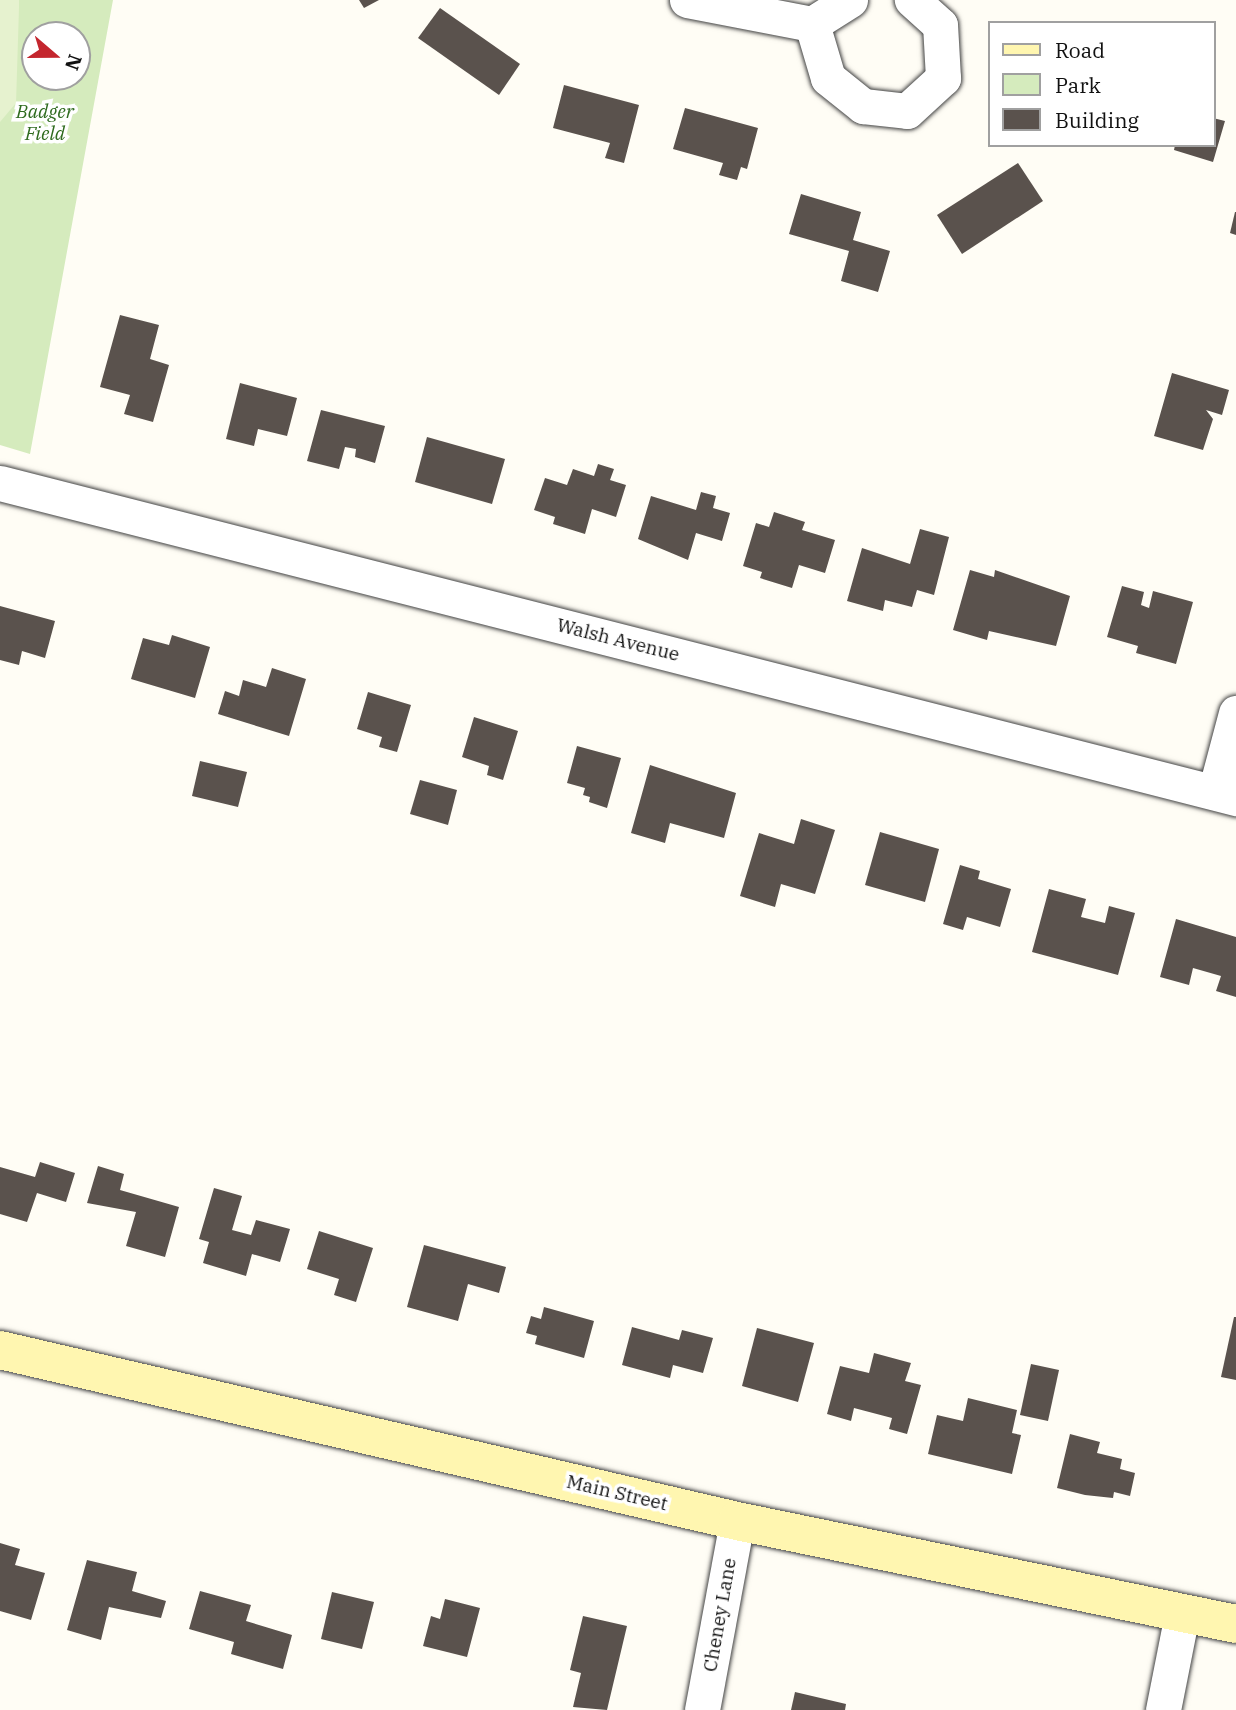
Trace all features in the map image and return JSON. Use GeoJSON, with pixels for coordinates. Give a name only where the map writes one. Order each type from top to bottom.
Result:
{"type":"FeatureCollection","features":[{"type":"Feature","properties":{"kind":"main road","name":"Main Street"},"geometry":{"type":"LineString","coordinates":[[0,1350],[737,1521],[1236,1624]]}},
{"type":"Feature","properties":{"kind":"street"},"geometry":{"type":"LineString","coordinates":[[687,0],[812,24],[850,0]]}},
{"type":"Feature","properties":{"kind":"street"},"geometry":{"type":"LineString","coordinates":[[812,24],[828,78],[863,106],[907,111],[943,78],[940,25],[912,0]]}},
{"type":"Feature","properties":{"kind":"street","name":"Walsh Avenue"},"geometry":{"type":"LineString","coordinates":[[0,482],[1226,795]]}},
{"type":"Feature","properties":{"kind":"street"},"geometry":{"type":"LineString","coordinates":[[1226,795],[1236,713]]}},
{"type":"Feature","properties":{"kind":"street","name":"Cheney Lane"},"geometry":{"type":"LineString","coordinates":[[702,1710],[737,1521]]}},
{"type":"Feature","properties":{"kind":"street"},"geometry":{"type":"LineString","coordinates":[[1163,1710],[1182,1614]]}},
{"type":"Feature","properties":{"kind":"green space","name":"Badger Field"},"geometry":{"type":"Polygon","coordinates":[[[0,0],[113,0],[30,454],[0,445],[0,0]]]}},
{"type":"Feature","properties":{"kind":"green space"},"geometry":{"type":"Polygon","coordinates":[[[0,0],[19,0],[19,7],[16,103],[0,122],[0,0]]]}},
{"type":"Feature","properties":{"kind":"building"},"geometry":{"type":"Polygon","coordinates":[[[359,0],[379,0],[364,8],[359,0]]]}},
{"type":"Feature","properties":{"kind":"building"},"geometry":{"type":"Polygon","coordinates":[[[440,8],[520,64],[499,95],[418,38],[440,8]]]}},
{"type":"Feature","properties":{"kind":"building"},"geometry":{"type":"Polygon","coordinates":[[[564,85],[639,105],[624,163],[605,158],[610,143],[553,128],[564,85]]]}},
{"type":"Feature","properties":{"kind":"building"},"geometry":{"type":"Polygon","coordinates":[[[685,108],[758,128],[747,169],[741,167],[737,180],[719,175],[723,163],[673,149],[685,108]]]}},
{"type":"Feature","properties":{"kind":"building"},"geometry":{"type":"Polygon","coordinates":[[[1215,118],[1225,121],[1213,162],[1174,150],[1175,147],[1215,147],[1215,118]]]}},
{"type":"Feature","properties":{"kind":"building"},"geometry":{"type":"Polygon","coordinates":[[[1018,163],[1043,201],[962,254],[937,215],[1018,163]]]}},
{"type":"Feature","properties":{"kind":"building"},"geometry":{"type":"Polygon","coordinates":[[[801,194],[861,212],[853,240],[890,251],[878,292],[841,281],[849,251],[789,234],[801,194]]]}},
{"type":"Feature","properties":{"kind":"building"},"geometry":{"type":"Polygon","coordinates":[[[1236,212],[1236,235],[1230,233],[1236,212]]]}},
{"type":"Feature","properties":{"kind":"building"},"geometry":{"type":"Polygon","coordinates":[[[120,315],[159,325],[150,359],[169,365],[153,422],[124,414],[130,395],[100,387],[120,315]]]}},
{"type":"Feature","properties":{"kind":"building"},"geometry":{"type":"Polygon","coordinates":[[[1172,373],[1229,390],[1222,415],[1206,410],[1213,419],[1203,450],[1154,436],[1172,373]]]}},
{"type":"Feature","properties":{"kind":"building"},"geometry":{"type":"Polygon","coordinates":[[[240,383],[297,398],[287,436],[258,429],[254,446],[226,439],[240,383]]]}},
{"type":"Feature","properties":{"kind":"building"},"geometry":{"type":"Polygon","coordinates":[[[321,410],[385,426],[375,463],[355,457],[356,449],[345,447],[339,469],[307,461],[321,410]]]}},
{"type":"Feature","properties":{"kind":"building"},"geometry":{"type":"Polygon","coordinates":[[[427,437],[505,459],[492,504],[415,482],[427,437]]]}},
{"type":"Feature","properties":{"kind":"building"},"geometry":{"type":"Polygon","coordinates":[[[598,464],[614,469],[610,480],[626,485],[616,517],[592,509],[585,534],[553,524],[555,517],[534,510],[545,478],[567,485],[573,469],[594,476],[598,464]]]}},
{"type":"Feature","properties":{"kind":"building"},"geometry":{"type":"Polygon","coordinates":[[[701,492],[716,496],[713,508],[730,513],[722,541],[696,533],[688,560],[638,539],[651,496],[696,510],[701,492]]]}},
{"type":"Feature","properties":{"kind":"building"},"geometry":{"type":"Polygon","coordinates":[[[774,512],[805,522],[802,530],[835,540],[825,573],[799,565],[792,588],[760,578],[762,572],[743,566],[756,523],[769,527],[774,512]]]}},
{"type":"Feature","properties":{"kind":"building"},"geometry":{"type":"Polygon","coordinates":[[[920,529],[949,537],[934,595],[917,590],[912,607],[885,600],[883,611],[847,601],[862,548],[910,564],[920,529]]]}},
{"type":"Feature","properties":{"kind":"building"},"geometry":{"type":"Polygon","coordinates":[[[970,570],[994,577],[995,570],[1070,596],[1056,646],[989,631],[987,640],[953,630],[970,570]]]}},
{"type":"Feature","properties":{"kind":"building"},"geometry":{"type":"Polygon","coordinates":[[[1122,586],[1144,592],[1141,605],[1149,608],[1153,591],[1193,602],[1176,664],[1136,653],[1138,646],[1107,637],[1122,586]]]}},
{"type":"Feature","properties":{"kind":"building"},"geometry":{"type":"Polygon","coordinates":[[[0,606],[55,621],[45,658],[22,651],[19,665],[0,660],[0,606]]]}},
{"type":"Feature","properties":{"kind":"building"},"geometry":{"type":"Polygon","coordinates":[[[172,635],[210,647],[195,698],[131,679],[143,638],[169,645],[172,635]]]}},
{"type":"Feature","properties":{"kind":"building"},"geometry":{"type":"Polygon","coordinates":[[[272,668],[306,679],[289,736],[218,714],[225,691],[239,696],[243,680],[266,687],[272,668]]]}},
{"type":"Feature","properties":{"kind":"building"},"geometry":{"type":"Polygon","coordinates":[[[368,692],[411,705],[397,752],[379,747],[382,737],[357,729],[368,692]]]}},
{"type":"Feature","properties":{"kind":"building"},"geometry":{"type":"Polygon","coordinates":[[[474,717],[518,731],[503,780],[487,775],[489,766],[462,757],[474,717]]]}},
{"type":"Feature","properties":{"kind":"building"},"geometry":{"type":"Polygon","coordinates":[[[577,746],[621,758],[607,808],[589,802],[590,797],[583,795],[585,788],[567,783],[577,746]]]}},
{"type":"Feature","properties":{"kind":"building"},"geometry":{"type":"Polygon","coordinates":[[[200,761],[247,772],[238,807],[192,796],[200,761]]]}},
{"type":"Feature","properties":{"kind":"building"},"geometry":{"type":"Polygon","coordinates":[[[650,765],[736,793],[724,838],[670,823],[665,843],[631,833],[650,765]]]}},
{"type":"Feature","properties":{"kind":"building"},"geometry":{"type":"Polygon","coordinates":[[[420,780],[457,790],[448,825],[410,814],[420,780]]]}},
{"type":"Feature","properties":{"kind":"building"},"geometry":{"type":"Polygon","coordinates":[[[801,819],[835,830],[815,894],[781,884],[775,907],[740,896],[759,833],[794,844],[801,819]]]}},
{"type":"Feature","properties":{"kind":"building"},"geometry":{"type":"Polygon","coordinates":[[[880,832],[939,849],[925,902],[865,885],[880,832]]]}},
{"type":"Feature","properties":{"kind":"building"},"geometry":{"type":"Polygon","coordinates":[[[960,865],[980,871],[978,879],[1011,889],[1000,927],[967,917],[963,930],[943,924],[960,865]]]}},
{"type":"Feature","properties":{"kind":"building"},"geometry":{"type":"Polygon","coordinates":[[[1049,889],[1086,899],[1081,917],[1105,923],[1109,906],[1135,913],[1118,975],[1032,952],[1049,889]]]}},
{"type":"Feature","properties":{"kind":"building"},"geometry":{"type":"Polygon","coordinates":[[[1176,919],[1236,937],[1236,997],[1216,991],[1221,976],[1193,968],[1189,985],[1160,977],[1176,919]]]}},
{"type":"Feature","properties":{"kind":"building"},"geometry":{"type":"Polygon","coordinates":[[[40,1162],[75,1173],[66,1202],[37,1193],[27,1222],[0,1214],[0,1167],[35,1177],[40,1162]]]}},
{"type":"Feature","properties":{"kind":"building"},"geometry":{"type":"Polygon","coordinates":[[[98,1166],[124,1174],[120,1190],[179,1207],[165,1257],[126,1246],[136,1212],[87,1203],[98,1166]]]}},
{"type":"Feature","properties":{"kind":"building"},"geometry":{"type":"Polygon","coordinates":[[[214,1188],[242,1196],[232,1230],[251,1235],[256,1220],[290,1229],[280,1262],[252,1254],[246,1276],[203,1263],[209,1242],[199,1239],[214,1188]]]}},
{"type":"Feature","properties":{"kind":"building"},"geometry":{"type":"Polygon","coordinates":[[[319,1231],[373,1248],[356,1302],[334,1295],[339,1279],[307,1269],[319,1231]]]}},
{"type":"Feature","properties":{"kind":"building"},"geometry":{"type":"Polygon","coordinates":[[[424,1245],[506,1267],[499,1293],[468,1284],[458,1321],[407,1307],[424,1245]]]}},
{"type":"Feature","properties":{"kind":"building"},"geometry":{"type":"Polygon","coordinates":[[[544,1307],[594,1321],[584,1358],[535,1344],[537,1336],[526,1333],[531,1316],[541,1319],[544,1307]]]}},
{"type":"Feature","properties":{"kind":"building"},"geometry":{"type":"Polygon","coordinates":[[[1236,1317],[1236,1380],[1221,1377],[1236,1317]]]}},
{"type":"Feature","properties":{"kind":"building"},"geometry":{"type":"Polygon","coordinates":[[[632,1327],[679,1340],[682,1330],[713,1338],[703,1373],[673,1365],[670,1378],[622,1365],[632,1327]]]}},
{"type":"Feature","properties":{"kind":"building"},"geometry":{"type":"Polygon","coordinates":[[[757,1328],[814,1343],[798,1402],[742,1386],[757,1328]]]}},
{"type":"Feature","properties":{"kind":"building"},"geometry":{"type":"Polygon","coordinates":[[[874,1353],[911,1363],[905,1381],[921,1385],[907,1434],[889,1429],[892,1418],[854,1408],[851,1421],[827,1414],[840,1366],[869,1373],[874,1353]]]}},
{"type":"Feature","properties":{"kind":"building"},"geometry":{"type":"Polygon","coordinates":[[[1031,1364],[1059,1370],[1048,1421],[1020,1415],[1031,1364]]]}},
{"type":"Feature","properties":{"kind":"building"},"geometry":{"type":"Polygon","coordinates":[[[968,1398],[1017,1410],[1012,1433],[1021,1435],[1012,1474],[928,1454],[937,1415],[963,1421],[968,1398]]]}},
{"type":"Feature","properties":{"kind":"building"},"geometry":{"type":"Polygon","coordinates":[[[1070,1434],[1100,1442],[1097,1453],[1122,1459],[1120,1469],[1135,1473],[1130,1496],[1114,1492],[1113,1498],[1085,1495],[1057,1488],[1070,1434]]]}},
{"type":"Feature","properties":{"kind":"building"},"geometry":{"type":"Polygon","coordinates":[[[0,1543],[20,1549],[15,1565],[45,1573],[31,1620],[0,1611],[0,1543]]]}},
{"type":"Feature","properties":{"kind":"building"},"geometry":{"type":"Polygon","coordinates":[[[87,1560],[137,1572],[132,1591],[166,1601],[161,1618],[109,1607],[101,1640],[67,1630],[87,1560]]]}},
{"type":"Feature","properties":{"kind":"building"},"geometry":{"type":"Polygon","coordinates":[[[200,1591],[251,1605],[246,1621],[292,1635],[283,1669],[231,1654],[234,1642],[189,1629],[200,1591]]]}},
{"type":"Feature","properties":{"kind":"building"},"geometry":{"type":"Polygon","coordinates":[[[332,1592],[374,1602],[362,1649],[321,1639],[332,1592]]]}},
{"type":"Feature","properties":{"kind":"building"},"geometry":{"type":"Polygon","coordinates":[[[445,1599],[480,1608],[467,1657],[423,1646],[431,1616],[440,1619],[445,1599]]]}},
{"type":"Feature","properties":{"kind":"building"},"geometry":{"type":"Polygon","coordinates":[[[583,1616],[627,1626],[607,1710],[573,1707],[581,1673],[570,1670],[583,1616]]]}},
{"type":"Feature","properties":{"kind":"building"},"geometry":{"type":"Polygon","coordinates":[[[795,1692],[846,1704],[845,1710],[791,1710],[795,1692]]]}}]}
